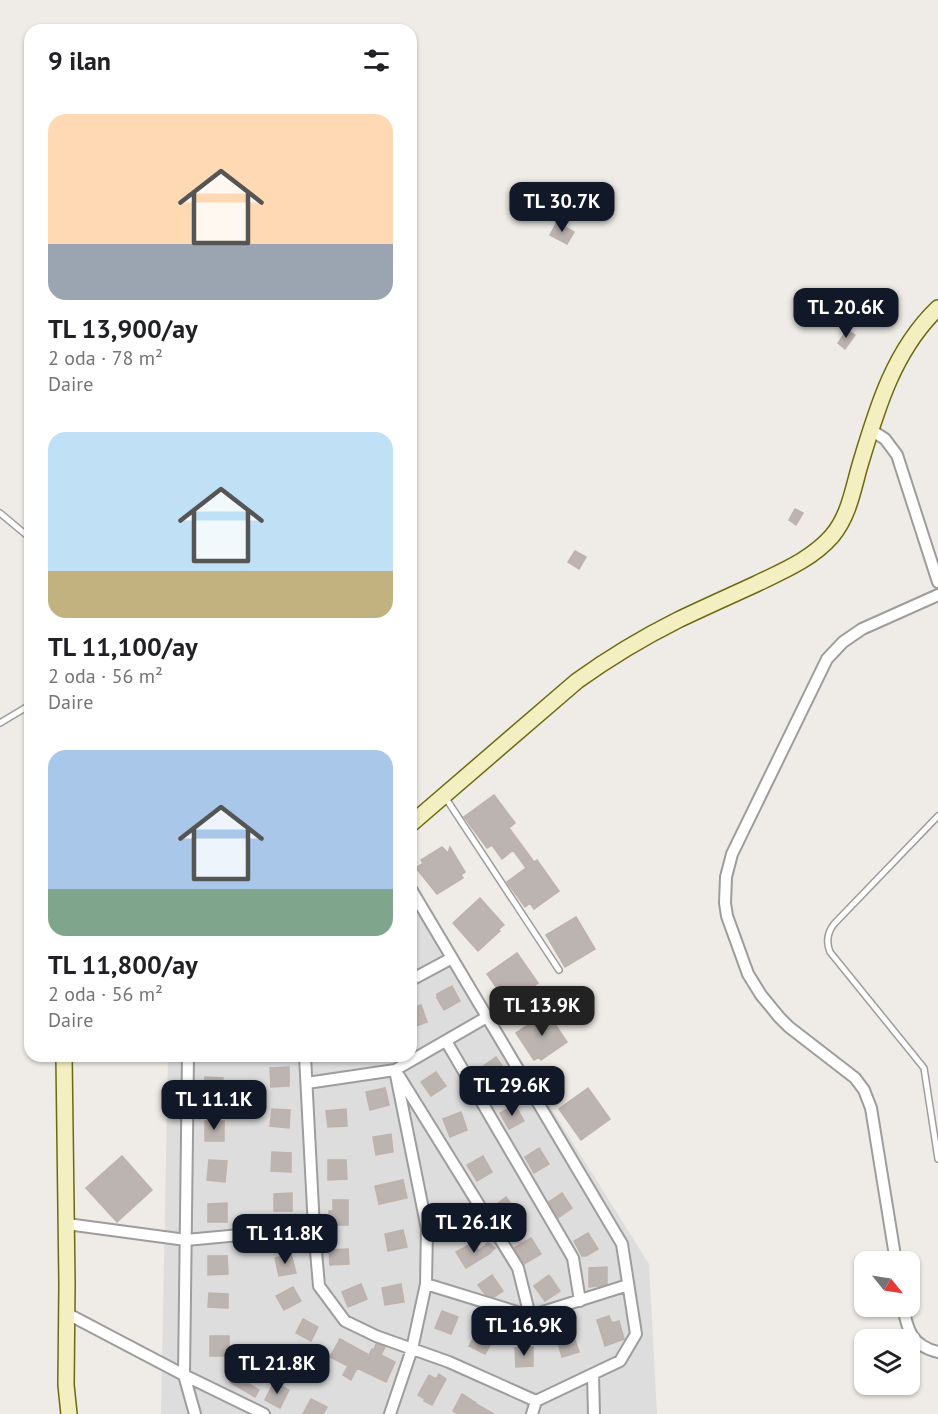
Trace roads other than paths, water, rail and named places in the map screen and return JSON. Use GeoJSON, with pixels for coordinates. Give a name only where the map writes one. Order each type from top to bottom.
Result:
{"type":"FeatureCollection","features":[{"type":"Feature","properties":{"kind":"street"},"geometry":{"type":"LineString","coordinates":[[417,819],[577,681],[603,663],[677,621],[795,565],[822,546],[833,535],[848,509],[871,430],[900,358],[923,323],[938,308]]}},
{"type":"Feature","properties":{"kind":"street"},"geometry":{"type":"LineString","coordinates":[[871,430],[885,439],[897,455],[938,582]]}},
{"type":"Feature","properties":{"kind":"street"},"geometry":{"type":"LineString","coordinates":[[894,1251],[868,1099],[860,1084],[850,1073],[789,1027],[761,996],[748,974],[727,916],[725,890],[732,854],[828,659],[843,642],[861,629],[938,595]]}},
{"type":"Feature","properties":{"kind":"street"},"geometry":{"type":"LineString","coordinates":[[417,899],[622,1244],[636,1335],[620,1361],[536,1401],[532,1414]]}},
{"type":"Feature","properties":{"kind":"street"},"geometry":{"type":"LineString","coordinates":[[417,977],[452,958]]}},
{"type":"Feature","properties":{"kind":"street"},"geometry":{"type":"LineString","coordinates":[[417,1057],[487,1017]]}},
{"type":"Feature","properties":{"kind":"street"},"geometry":{"type":"LineString","coordinates":[[446,1041],[573,1258],[580,1301]]}},
{"type":"Feature","properties":{"kind":"street"},"geometry":{"type":"LineString","coordinates":[[64,1062],[67,1224],[66,1385],[69,1414]]}},
{"type":"Feature","properties":{"kind":"street"},"geometry":{"type":"LineString","coordinates":[[188,1062],[184,1375],[195,1414]]}},
{"type":"Feature","properties":{"kind":"street"},"geometry":{"type":"LineString","coordinates":[[305,1062],[319,1286],[345,1321],[376,1336],[449,1362],[536,1401]]}},
{"type":"Feature","properties":{"kind":"street"},"geometry":{"type":"LineString","coordinates":[[307,1083],[395,1070],[409,1062]]}},
{"type":"Feature","properties":{"kind":"street"},"geometry":{"type":"LineString","coordinates":[[390,1414],[412,1349],[426,1284],[427,1229],[395,1070]]}},
{"type":"Feature","properties":{"kind":"street"},"geometry":{"type":"LineString","coordinates":[[395,1070],[518,1268],[530,1316]]}},
{"type":"Feature","properties":{"kind":"street"},"geometry":{"type":"LineString","coordinates":[[67,1224],[186,1240],[314,1228]]}},
{"type":"Feature","properties":{"kind":"street"},"geometry":{"type":"LineString","coordinates":[[426,1284],[530,1316],[628,1285]]}},
{"type":"Feature","properties":{"kind":"street"},"geometry":{"type":"LineString","coordinates":[[66,1313],[264,1414]]}},
{"type":"Feature","properties":{"kind":"street"},"geometry":{"type":"LineString","coordinates":[[905,1317],[908,1331],[913,1338],[926,1348],[938,1352]]}},
{"type":"Feature","properties":{"kind":"street"},"geometry":{"type":"LineString","coordinates":[[594,1374],[594,1414]]}},
{"type":"Feature","properties":{"kind":"lane"},"geometry":{"type":"LineString","coordinates":[[0,513],[24,533]]}},
{"type":"Feature","properties":{"kind":"lane"},"geometry":{"type":"LineString","coordinates":[[0,723],[24,709]]}},
{"type":"Feature","properties":{"kind":"lane"},"geometry":{"type":"LineString","coordinates":[[444,796],[560,970]]}},
{"type":"Feature","properties":{"kind":"lane"},"geometry":{"type":"LineString","coordinates":[[938,816],[828,933],[830,952],[924,1068],[938,1160]]}}]}
